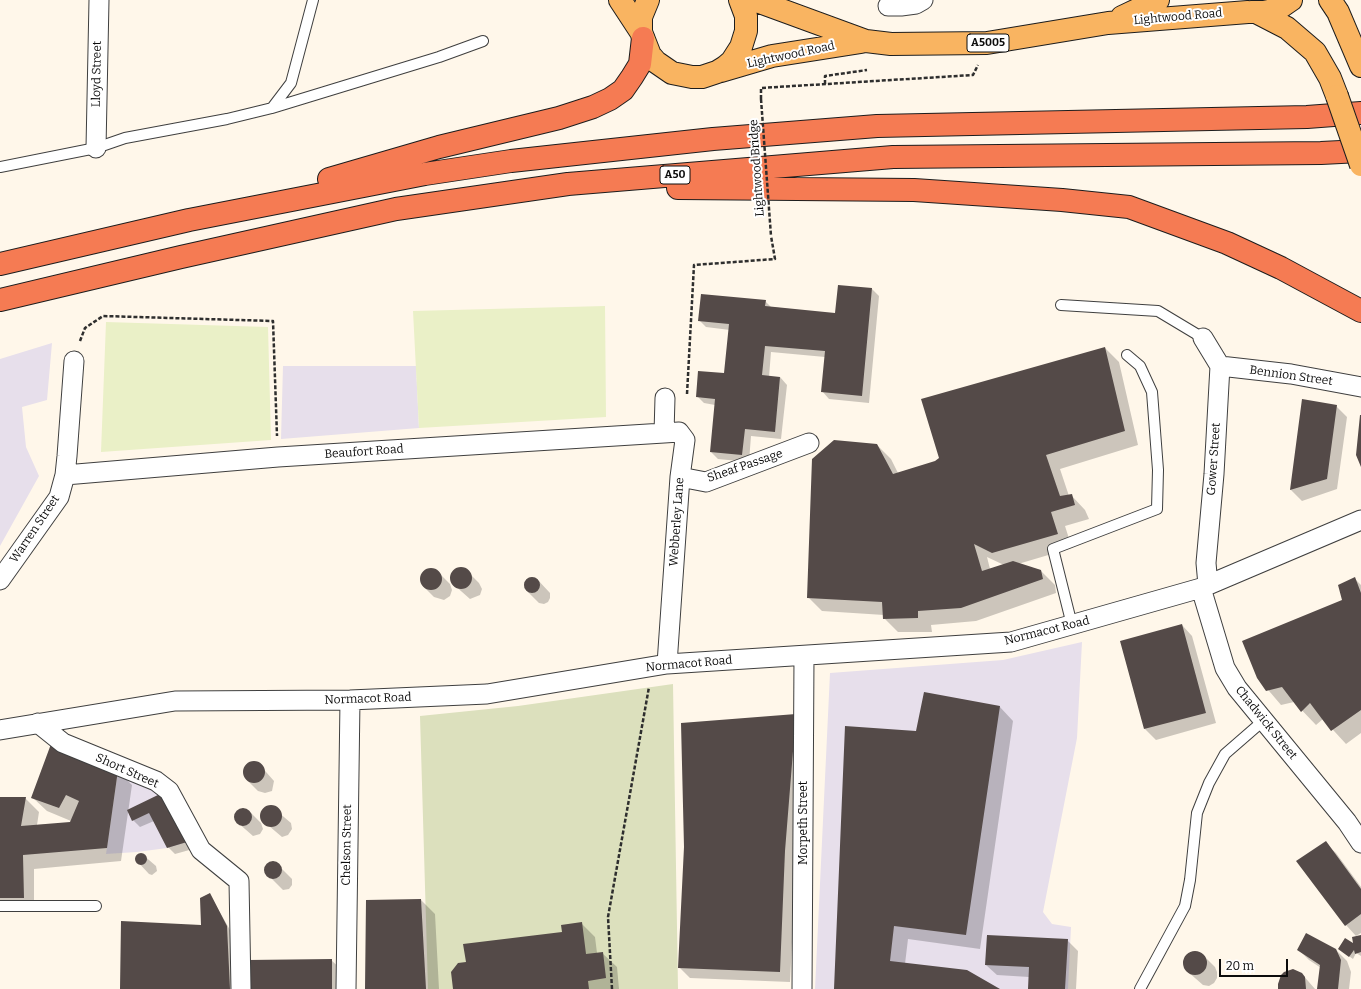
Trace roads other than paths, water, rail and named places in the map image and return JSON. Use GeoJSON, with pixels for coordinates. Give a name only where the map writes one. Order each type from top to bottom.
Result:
{"type":"FeatureCollection","features":[{"type":"Feature","properties":{"kind":"highway"},"geometry":{"type":"LineString","coordinates":[[189,220],[439,147],[558,118],[593,107],[610,99],[622,90],[632,77],[640,64],[642,35]]}},
{"type":"Feature","properties":{"kind":"highway"},"geometry":{"type":"LineString","coordinates":[[0,264],[189,220],[425,174],[511,162],[713,139],[877,126],[1307,117],[1361,113]]}},
{"type":"Feature","properties":{"kind":"highway","name":"A50"},"geometry":{"type":"LineString","coordinates":[[0,300],[396,209],[568,184],[893,157],[1321,153],[1361,151]]}},
{"type":"Feature","properties":{"kind":"highway"},"geometry":{"type":"LineString","coordinates":[[536,189],[706,187],[914,190],[1062,200],[1129,207],[1227,244],[1281,268],[1361,311]]}},
{"type":"Feature","properties":{"kind":"main road"},"geometry":{"type":"LineString","coordinates":[[620,0],[642,35]]}},
{"type":"Feature","properties":{"kind":"main road"},"geometry":{"type":"LineString","coordinates":[[642,35],[642,16],[648,0]]}},
{"type":"Feature","properties":{"kind":"main road"},"geometry":{"type":"LineString","coordinates":[[717,72],[732,61],[742,46],[746,31],[746,16],[740,0]]}},
{"type":"Feature","properties":{"kind":"main road","name":"Lightwood Road"},"geometry":{"type":"LineString","coordinates":[[754,0],[866,41]]}},
{"type":"Feature","properties":{"kind":"main road","name":"Lightwood Road"},"geometry":{"type":"LineString","coordinates":[[1108,23],[1158,0]]}},
{"type":"Feature","properties":{"kind":"main road"},"geometry":{"type":"LineString","coordinates":[[1225,0],[1233,6],[1252,12],[1286,28],[1315,52],[1330,78],[1361,165]]}},
{"type":"Feature","properties":{"kind":"main road","name":"Lightwood Road"},"geometry":{"type":"LineString","coordinates":[[642,35],[653,58],[672,73],[692,77],[702,77],[772,56],[866,41],[902,44],[987,43],[1108,23],[1252,12],[1278,8],[1291,0]]}},
{"type":"Feature","properties":{"kind":"main road"},"geometry":{"type":"LineString","coordinates":[[1330,0],[1338,12],[1361,66]]}},
{"type":"Feature","properties":{"kind":"street","name":"Lloyd Street"},"geometry":{"type":"LineString","coordinates":[[96,148],[99,0]]}},
{"type":"Feature","properties":{"kind":"street"},"geometry":{"type":"LineString","coordinates":[[888,6],[916,4],[923,0]]}},
{"type":"Feature","properties":{"kind":"street"},"geometry":{"type":"LineString","coordinates":[[1203,338],[1220,366]]}},
{"type":"Feature","properties":{"kind":"street","name":"Warren Street"},"geometry":{"type":"LineString","coordinates":[[0,580],[59,497],[65,475],[74,361]]}},
{"type":"Feature","properties":{"kind":"street","name":"Bennion Street"},"geometry":{"type":"LineString","coordinates":[[1220,366],[1291,374],[1361,387]]}},
{"type":"Feature","properties":{"kind":"street","name":"Gower Street"},"geometry":{"type":"LineString","coordinates":[[1204,586],[1214,474],[1220,366]]}},
{"type":"Feature","properties":{"kind":"street"},"geometry":{"type":"LineString","coordinates":[[664,433],[665,398]]}},
{"type":"Feature","properties":{"kind":"street","name":"Webberley Lane"},"geometry":{"type":"LineString","coordinates":[[659,665],[685,440],[679,432],[664,433]]}},
{"type":"Feature","properties":{"kind":"street","name":"Beaufort Road"},"geometry":{"type":"LineString","coordinates":[[65,475],[278,457],[664,433]]}},
{"type":"Feature","properties":{"kind":"street","name":"Sheaf Passage"},"geometry":{"type":"LineString","coordinates":[[680,477],[706,482],[809,443]]}},
{"type":"Feature","properties":{"kind":"street","name":"Normacot Road"},"geometry":{"type":"LineString","coordinates":[[0,730],[175,701],[350,700],[487,694],[659,665],[804,657],[1011,642],[1204,586],[1361,520]]}},
{"type":"Feature","properties":{"kind":"street","name":"Chadwick Street"},"geometry":{"type":"LineString","coordinates":[[1204,586],[1225,668],[1237,688],[1347,822],[1361,843]]}},
{"type":"Feature","properties":{"kind":"street","name":"Morpeth Street"},"geometry":{"type":"LineString","coordinates":[[802,989],[804,657]]}},
{"type":"Feature","properties":{"kind":"street","name":"Chelson Street"},"geometry":{"type":"LineString","coordinates":[[346,989],[350,700]]}},
{"type":"Feature","properties":{"kind":"street","name":"Short Street"},"geometry":{"type":"LineString","coordinates":[[38,723],[63,744],[156,781],[169,791],[201,850],[239,881],[241,989]]}},
{"type":"Feature","properties":{"kind":"lane"},"geometry":{"type":"LineString","coordinates":[[272,108],[291,83],[313,0]]}},
{"type":"Feature","properties":{"kind":"lane"},"geometry":{"type":"LineString","coordinates":[[0,166],[96,148],[125,138],[227,119],[272,108],[439,57],[483,41]]}},
{"type":"Feature","properties":{"kind":"lane"},"geometry":{"type":"LineString","coordinates":[[1061,304],[1158,310],[1203,338]]}},
{"type":"Feature","properties":{"kind":"lane"},"geometry":{"type":"LineString","coordinates":[[1072,625],[1053,549],[1157,509],[1158,470],[1152,392],[1140,366],[1127,355]]}},
{"type":"Feature","properties":{"kind":"lane"},"geometry":{"type":"LineString","coordinates":[[1140,989],[1185,906],[1190,880],[1197,813],[1209,783],[1225,754],[1263,720]]}},
{"type":"Feature","properties":{"kind":"lane"},"geometry":{"type":"LineString","coordinates":[[0,906],[96,906]]}}]}
